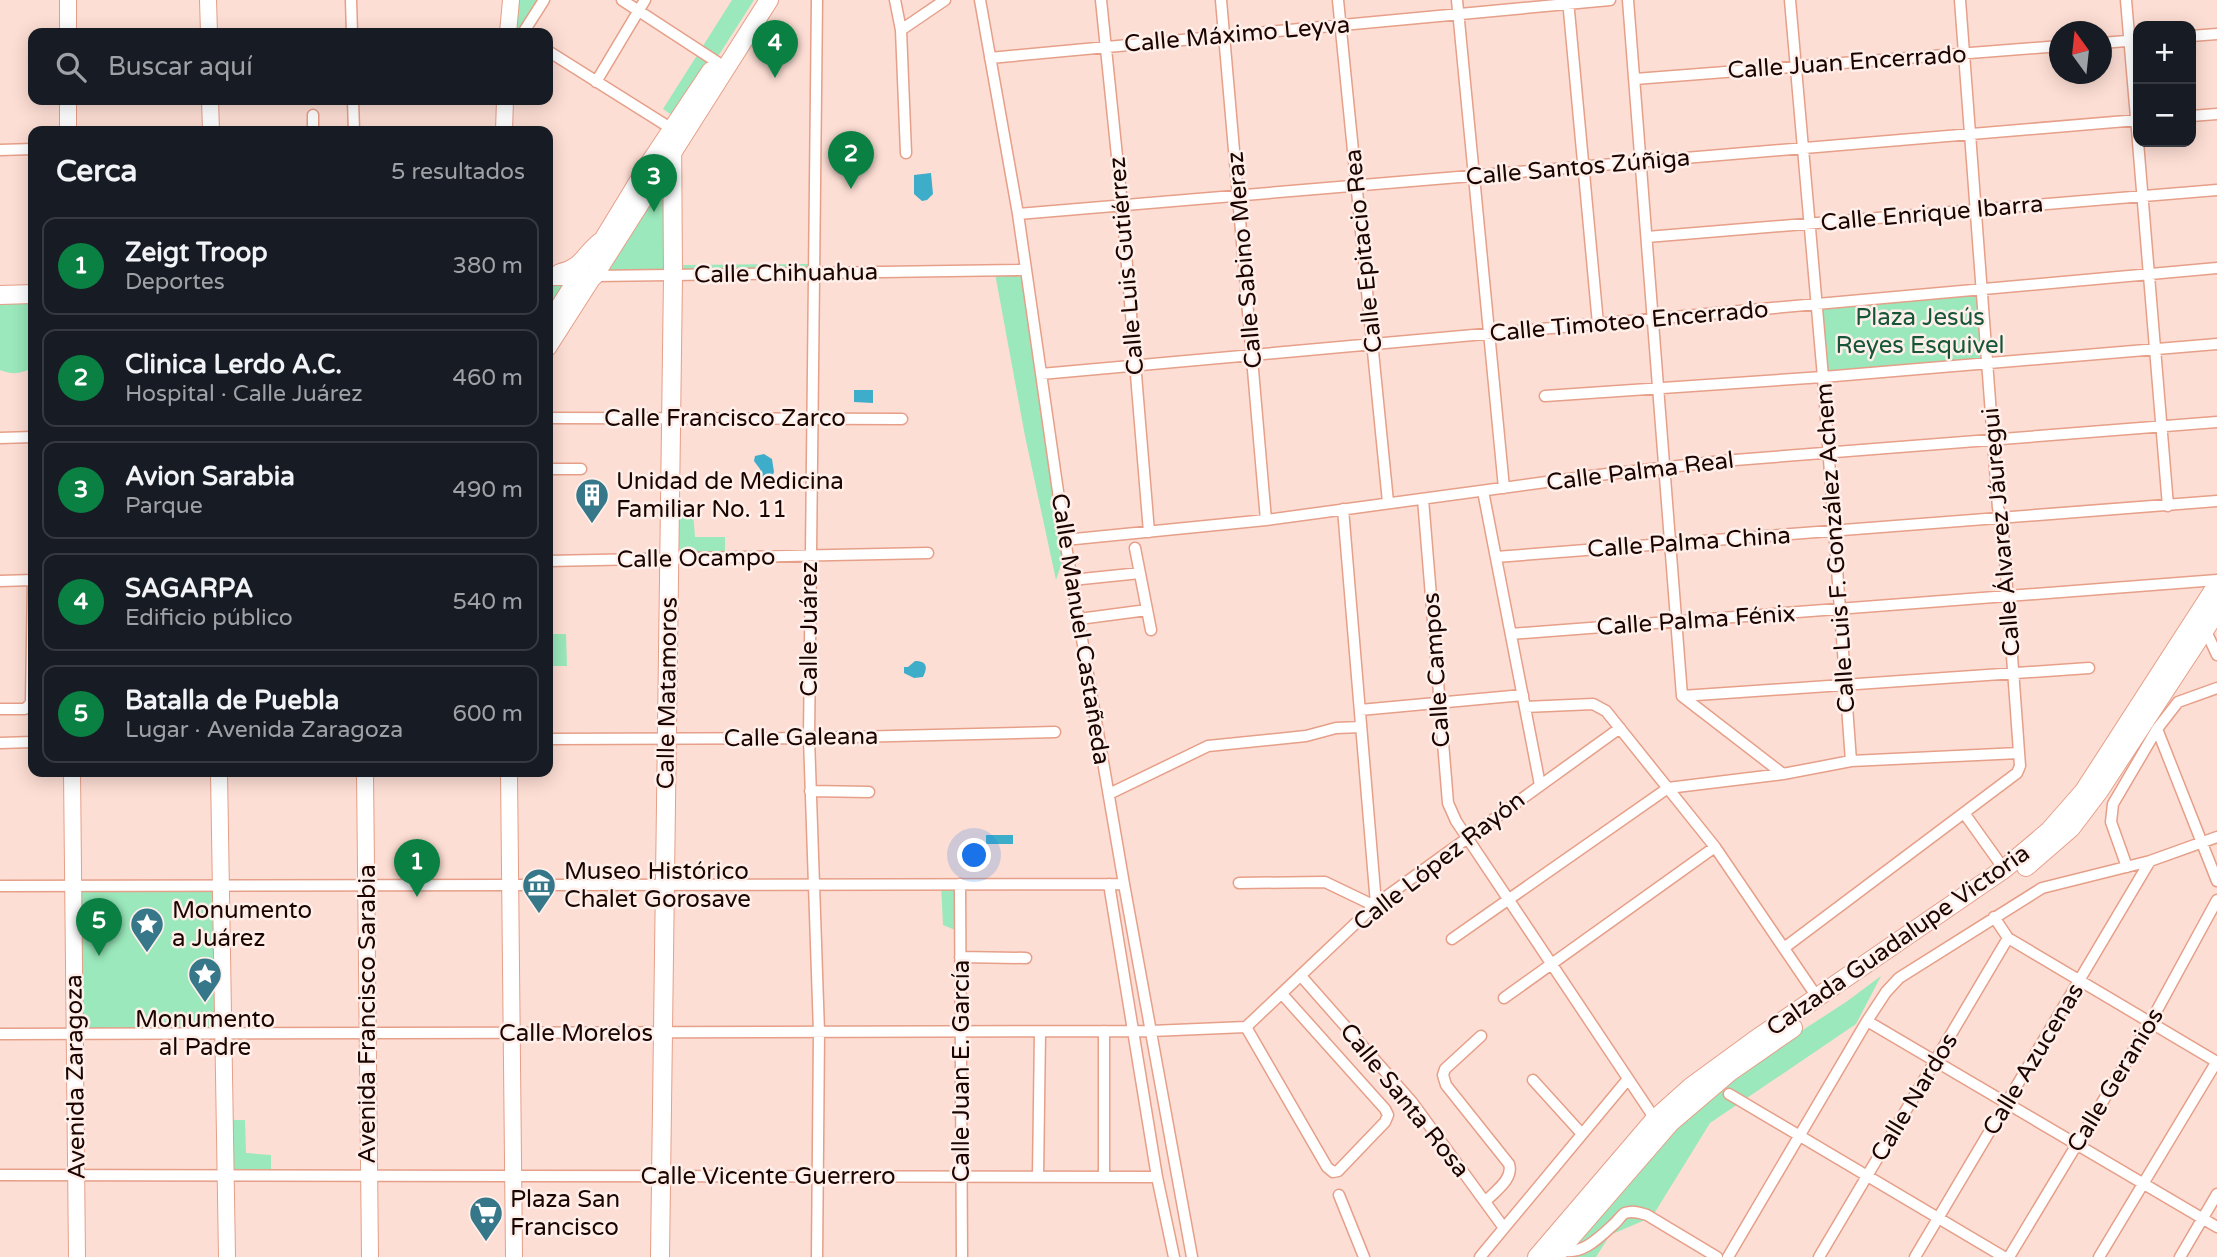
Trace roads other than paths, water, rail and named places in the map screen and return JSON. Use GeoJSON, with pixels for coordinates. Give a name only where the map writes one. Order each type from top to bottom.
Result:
{"type":"FeatureCollection","features":[{"type":"Feature","properties":{"kind":"main road"},"geometry":{"type":"LineString","coordinates":[[68,0],[68,28]]}},
{"type":"Feature","properties":{"kind":"main road"},"geometry":{"type":"LineString","coordinates":[[208,0],[209,28]]}},
{"type":"Feature","properties":{"kind":"main road"},"geometry":{"type":"LineString","coordinates":[[510,28],[511,0]]}},
{"type":"Feature","properties":{"kind":"main road"},"geometry":{"type":"LineString","coordinates":[[553,339],[603,240],[756,0]]}},
{"type":"Feature","properties":{"kind":"main road"},"geometry":{"type":"LineString","coordinates":[[553,318],[586,276],[674,150],[769,0]]}},
{"type":"Feature","properties":{"kind":"main road"},"geometry":{"type":"LineString","coordinates":[[68,105],[68,126]]}},
{"type":"Feature","properties":{"kind":"main road"},"geometry":{"type":"LineString","coordinates":[[210,105],[211,126]]}},
{"type":"Feature","properties":{"kind":"main road"},"geometry":{"type":"LineString","coordinates":[[504,126],[505,105]]}},
{"type":"Feature","properties":{"kind":"main road","name":"Calle Matamoros"},"geometry":{"type":"LineString","coordinates":[[660,1257],[673,129]]}},
{"type":"Feature","properties":{"kind":"main road"},"geometry":{"type":"LineString","coordinates":[[553,275],[579,265],[603,240]]}},
{"type":"Feature","properties":{"kind":"main road","name":"Calle Chihuahua"},"geometry":{"type":"LineString","coordinates":[[553,276],[586,276]]}},
{"type":"Feature","properties":{"kind":"main road"},"geometry":{"type":"LineString","coordinates":[[0,295],[28,294]]}},
{"type":"Feature","properties":{"kind":"main road","name":"Calzada Guadalupe Victoria"},"geometry":{"type":"LineString","coordinates":[[1537,1257],[1655,1119],[1715,1068],[2004,869],[2049,831],[2084,791],[2217,583]]}},
{"type":"Feature","properties":{"kind":"main road","name":"Calzada Guadalupe Victoria"},"geometry":{"type":"LineString","coordinates":[[1557,1254],[1670,1123],[1706,1091],[2000,886],[2071,828],[2099,791],[2217,611]]}},
{"type":"Feature","properties":{"kind":"main road","name":"Avenida Zaragoza"},"geometry":{"type":"LineString","coordinates":[[72,777],[77,1257]]}},
{"type":"Feature","properties":{"kind":"main road"},"geometry":{"type":"LineString","coordinates":[[219,777],[227,1257]]}},
{"type":"Feature","properties":{"kind":"main road","name":"Avenida Francisco Sarabia"},"geometry":{"type":"LineString","coordinates":[[365,777],[370,1257]]}},
{"type":"Feature","properties":{"kind":"main road"},"geometry":{"type":"LineString","coordinates":[[509,777],[514,1257]]}},
{"type":"Feature","properties":{"kind":"street"},"geometry":{"type":"LineString","coordinates":[[68,0],[75,0]]}},
{"type":"Feature","properties":{"kind":"street"},"geometry":{"type":"LineString","coordinates":[[351,0],[352,28]]}},
{"type":"Feature","properties":{"kind":"street"},"geometry":{"type":"LineString","coordinates":[[526,28],[544,0]]}},
{"type":"Feature","properties":{"kind":"street"},"geometry":{"type":"LineString","coordinates":[[622,0],[716,62]]}},
{"type":"Feature","properties":{"kind":"street"},"geometry":{"type":"LineString","coordinates":[[596,82],[645,0]]}},
{"type":"Feature","properties":{"kind":"street","name":"Calle Juárez"},"geometry":{"type":"LineString","coordinates":[[817,0],[809,738],[819,1032],[817,1257]]}},
{"type":"Feature","properties":{"kind":"street"},"geometry":{"type":"LineString","coordinates":[[895,0],[901,30],[906,153]]}},
{"type":"Feature","properties":{"kind":"street"},"geometry":{"type":"LineString","coordinates":[[901,30],[945,0]]}},
{"type":"Feature","properties":{"kind":"street","name":"Calle Manuel Castañeda"},"geometry":{"type":"LineString","coordinates":[[980,0],[1017,214],[1065,540],[1192,1257]]}},
{"type":"Feature","properties":{"kind":"street","name":"Calle Luis Gutiérrez"},"geometry":{"type":"LineString","coordinates":[[1101,0],[1122,205],[1149,532]]}},
{"type":"Feature","properties":{"kind":"street","name":"Calle Sabino Meraz"},"geometry":{"type":"LineString","coordinates":[[1221,0],[1266,520]]}},
{"type":"Feature","properties":{"kind":"street","name":"Calle Epitacio Rea"},"geometry":{"type":"LineString","coordinates":[[1338,0],[1388,502]]}},
{"type":"Feature","properties":{"kind":"street"},"geometry":{"type":"LineString","coordinates":[[1457,0],[1504,488]]}},
{"type":"Feature","properties":{"kind":"street","name":"Calle Máximo Leyva"},"geometry":{"type":"LineString","coordinates":[[990,58],[1610,0]]}},
{"type":"Feature","properties":{"kind":"street"},"geometry":{"type":"LineString","coordinates":[[1629,0],[1682,696],[1783,774]]}},
{"type":"Feature","properties":{"kind":"street","name":"Calle Luis F. González Achem"},"geometry":{"type":"LineString","coordinates":[[1790,0],[1823,377],[1851,761]]}},
{"type":"Feature","properties":{"kind":"street","name":"Calle Álvarez Jáuregui"},"geometry":{"type":"LineString","coordinates":[[1784,948],[2017,773],[2020,766],[2009,596],[2002,518],[1998,508],[1961,0]]}},
{"type":"Feature","properties":{"kind":"street"},"geometry":{"type":"LineString","coordinates":[[2126,0],[2133,35]]}},
{"type":"Feature","properties":{"kind":"street"},"geometry":{"type":"LineString","coordinates":[[1568,2],[1598,324]]}},
{"type":"Feature","properties":{"kind":"street"},"geometry":{"type":"LineString","coordinates":[[2196,36],[2217,34]]}},
{"type":"Feature","properties":{"kind":"street"},"geometry":{"type":"LineString","coordinates":[[2112,42],[2133,40]]}},
{"type":"Feature","properties":{"kind":"street","name":"Calle Juan Encerrado"},"geometry":{"type":"LineString","coordinates":[[1634,79],[2049,47]]}},
{"type":"Feature","properties":{"kind":"street"},"geometry":{"type":"LineString","coordinates":[[553,54],[673,129]]}},
{"type":"Feature","properties":{"kind":"street"},"geometry":{"type":"LineString","coordinates":[[353,105],[354,126]]}},
{"type":"Feature","properties":{"kind":"street"},"geometry":{"type":"LineString","coordinates":[[2196,116],[2217,114]]}},
{"type":"Feature","properties":{"kind":"street"},"geometry":{"type":"LineString","coordinates":[[313,115],[313,126]]}},
{"type":"Feature","properties":{"kind":"street","name":"Calle Santos Zúñiga"},"geometry":{"type":"LineString","coordinates":[[1017,214],[2133,120]]}},
{"type":"Feature","properties":{"kind":"street"},"geometry":{"type":"LineString","coordinates":[[2139,147],[2168,506]]}},
{"type":"Feature","properties":{"kind":"street"},"geometry":{"type":"LineString","coordinates":[[0,150],[28,149]]}},
{"type":"Feature","properties":{"kind":"street","name":"Calle Enrique Ibarra"},"geometry":{"type":"LineString","coordinates":[[1647,237],[2217,190]]}},
{"type":"Feature","properties":{"kind":"street","name":"Calle Timoteo Encerrado"},"geometry":{"type":"LineString","coordinates":[[1041,374],[2217,268]]}},
{"type":"Feature","properties":{"kind":"street","name":"Calle Chihuahua"},"geometry":{"type":"LineString","coordinates":[[586,276],[1024,270]]}},
{"type":"Feature","properties":{"kind":"street"},"geometry":{"type":"LineString","coordinates":[[1545,396],[1823,377],[2217,344]]}},
{"type":"Feature","properties":{"kind":"street","name":"Calle Francisco Zarco"},"geometry":{"type":"LineString","coordinates":[[553,418],[902,419]]}},
{"type":"Feature","properties":{"kind":"street","name":"Calle Palma Real"},"geometry":{"type":"LineString","coordinates":[[1065,540],[1266,520],[1664,467],[2217,422]]}},
{"type":"Feature","properties":{"kind":"street"},"geometry":{"type":"LineString","coordinates":[[0,438],[28,437]]}},
{"type":"Feature","properties":{"kind":"street"},"geometry":{"type":"LineString","coordinates":[[553,469],[581,469]]}},
{"type":"Feature","properties":{"kind":"street"},"geometry":{"type":"LineString","coordinates":[[1483,491],[1540,785]]}},
{"type":"Feature","properties":{"kind":"street","name":"Calle Campos"},"geometry":{"type":"LineString","coordinates":[[1423,499],[1448,803],[1467,837],[1655,1119]]}},
{"type":"Feature","properties":{"kind":"street","name":"Calle Palma China"},"geometry":{"type":"LineString","coordinates":[[1496,557],[2217,501]]}},
{"type":"Feature","properties":{"kind":"street"},"geometry":{"type":"LineString","coordinates":[[1239,883],[1325,882],[1375,905],[1343,509]]}},
{"type":"Feature","properties":{"kind":"street"},"geometry":{"type":"LineString","coordinates":[[1135,548],[1151,630]]}},
{"type":"Feature","properties":{"kind":"street","name":"Calle Ocampo"},"geometry":{"type":"LineString","coordinates":[[553,561],[928,553]]}},
{"type":"Feature","properties":{"kind":"street"},"geometry":{"type":"LineString","coordinates":[[1072,580],[1140,573]]}},
{"type":"Feature","properties":{"kind":"street"},"geometry":{"type":"LineString","coordinates":[[0,581],[28,580]]}},
{"type":"Feature","properties":{"kind":"street","name":"Calle Palma Fénix"},"geometry":{"type":"LineString","coordinates":[[1511,635],[2009,596],[2217,583]]}},
{"type":"Feature","properties":{"kind":"street"},"geometry":{"type":"LineString","coordinates":[[1079,619],[1147,610]]}},
{"type":"Feature","properties":{"kind":"street"},"geometry":{"type":"LineString","coordinates":[[2206,629],[2217,655]]}},
{"type":"Feature","properties":{"kind":"street"},"geometry":{"type":"LineString","coordinates":[[1682,696],[2089,668]]}},
{"type":"Feature","properties":{"kind":"street"},"geometry":{"type":"LineString","coordinates":[[2127,867],[2111,822],[2113,804],[2157,729],[2178,702],[2217,688]]}},
{"type":"Feature","properties":{"kind":"street"},"geometry":{"type":"LineString","coordinates":[[1360,710],[1523,695]]}},
{"type":"Feature","properties":{"kind":"street"},"geometry":{"type":"LineString","coordinates":[[1525,707],[1593,704],[1606,711],[1715,846],[1817,997]]}},
{"type":"Feature","properties":{"kind":"street"},"geometry":{"type":"LineString","coordinates":[[0,709],[25,709],[28,706]]}},
{"type":"Feature","properties":{"kind":"street"},"geometry":{"type":"LineString","coordinates":[[1109,794],[1208,746],[1306,736],[1361,727]]}},
{"type":"Feature","properties":{"kind":"street","name":"Calle López Rayón"},"geometry":{"type":"LineString","coordinates":[[1246,1027],[1375,905],[1620,728]]}},
{"type":"Feature","properties":{"kind":"street"},"geometry":{"type":"LineString","coordinates":[[2157,729],[2217,881]]}},
{"type":"Feature","properties":{"kind":"street","name":"Calle Galeana"},"geometry":{"type":"LineString","coordinates":[[553,739],[1055,733]]}},
{"type":"Feature","properties":{"kind":"street"},"geometry":{"type":"LineString","coordinates":[[0,743],[28,742]]}},
{"type":"Feature","properties":{"kind":"street"},"geometry":{"type":"LineString","coordinates":[[1452,939],[1668,788],[1783,774],[1851,761],[2019,753]]}},
{"type":"Feature","properties":{"kind":"street"},"geometry":{"type":"LineString","coordinates":[[810,791],[869,792]]}},
{"type":"Feature","properties":{"kind":"street"},"geometry":{"type":"LineString","coordinates":[[1964,813],[2004,869]]}},
{"type":"Feature","properties":{"kind":"street"},"geometry":{"type":"LineString","coordinates":[[1728,1257],[1867,1021],[1899,978],[2042,888],[2150,861],[2217,837]]}},
{"type":"Feature","properties":{"kind":"street"},"geometry":{"type":"LineString","coordinates":[[1504,998],[1715,846]]}},
{"type":"Feature","properties":{"kind":"street","name":"Calle Azucenas"},"geometry":{"type":"LineString","coordinates":[[1915,1257],[2150,861]]}},
{"type":"Feature","properties":{"kind":"street","name":"Calle Juan E. García"},"geometry":{"type":"LineString","coordinates":[[960,884],[962,1257]]}},
{"type":"Feature","properties":{"kind":"street"},"geometry":{"type":"LineString","coordinates":[[1109,884],[1157,1177],[1174,1257]]}},
{"type":"Feature","properties":{"kind":"street"},"geometry":{"type":"LineString","coordinates":[[0,886],[1124,884]]}},
{"type":"Feature","properties":{"kind":"street","name":"Calle Geranios"},"geometry":{"type":"LineString","coordinates":[[2007,1257],[2150,1023],[2216,905]]}},
{"type":"Feature","properties":{"kind":"street"},"geometry":{"type":"LineString","coordinates":[[1994,917],[2008,938],[2217,1062],[2099,1257]]}},
{"type":"Feature","properties":{"kind":"street","name":"Calle Nardos"},"geometry":{"type":"LineString","coordinates":[[1819,1257],[2008,938]]}},
{"type":"Feature","properties":{"kind":"street"},"geometry":{"type":"LineString","coordinates":[[960,957],[1026,958]]}},
{"type":"Feature","properties":{"kind":"street","name":"Calle Santa Rosa"},"geometry":{"type":"LineString","coordinates":[[1301,976],[1412,1102],[1504,1228]]}},
{"type":"Feature","properties":{"kind":"street"},"geometry":{"type":"LineString","coordinates":[[1151,1031],[1246,1027],[1328,1167],[1333,1172],[1338,1171],[1385,1122],[1387,1112],[1282,994]]}},
{"type":"Feature","properties":{"kind":"street"},"geometry":{"type":"LineString","coordinates":[[1867,1021],[2217,1227]]}},
{"type":"Feature","properties":{"kind":"street"},"geometry":{"type":"LineString","coordinates":[[1038,1176],[1040,1031]]}},
{"type":"Feature","properties":{"kind":"street"},"geometry":{"type":"LineString","coordinates":[[1104,1031],[1104,1176]]}},
{"type":"Feature","properties":{"kind":"street","name":"Calle Morelos"},"geometry":{"type":"LineString","coordinates":[[0,1034],[1151,1031]]}},
{"type":"Feature","properties":{"kind":"street"},"geometry":{"type":"LineString","coordinates":[[1481,1036],[1445,1069],[1443,1075],[1446,1085],[1512,1171],[1485,1202]]}},
{"type":"Feature","properties":{"kind":"street"},"geometry":{"type":"LineString","coordinates":[[1480,1257],[1628,1079]]}},
{"type":"Feature","properties":{"kind":"street"},"geometry":{"type":"LineString","coordinates":[[1533,1080],[1582,1134]]}},
{"type":"Feature","properties":{"kind":"street"},"geometry":{"type":"LineString","coordinates":[[1729,1094],[2007,1257]]}},
{"type":"Feature","properties":{"kind":"street","name":"Calle Vicente Guerrero"},"geometry":{"type":"LineString","coordinates":[[0,1175],[1157,1177]]}},
{"type":"Feature","properties":{"kind":"street"},"geometry":{"type":"LineString","coordinates":[[2180,1257],[2217,1194]]}},
{"type":"Feature","properties":{"kind":"street"},"geometry":{"type":"LineString","coordinates":[[1339,1195],[1364,1257]]}},
{"type":"Feature","properties":{"kind":"street"},"geometry":{"type":"LineString","coordinates":[[1557,1254],[1583,1249],[1615,1224],[1624,1213],[1636,1212],[1647,1215],[1717,1257]]}},
{"type":"Feature","properties":{"kind":"water"},"geometry":{"type":"Polygon","coordinates":[[[931,173],[933,194],[922,201],[914,194],[914,175],[931,173]]]}},
{"type":"Feature","properties":{"kind":"water"},"geometry":{"type":"Polygon","coordinates":[[[854,390],[873,390],[873,403],[854,402],[854,390]]]}},
{"type":"Feature","properties":{"kind":"water"},"geometry":{"type":"Polygon","coordinates":[[[764,454],[772,459],[774,472],[771,479],[759,482],[757,477],[760,469],[754,461],[755,456],[764,454]]]}},
{"type":"Feature","properties":{"kind":"water"},"geometry":{"type":"Polygon","coordinates":[[[915,661],[925,665],[923,677],[914,678],[904,673],[904,667],[915,661]]]}},
{"type":"Feature","properties":{"kind":"water"},"geometry":{"type":"Polygon","coordinates":[[[986,835],[1013,835],[1013,844],[986,844],[986,835]]]}},
{"type":"Feature","properties":{"kind":"place","name":"SAGARPA"},"geometry":{"type":"Point","coordinates":[775,78]}},
{"type":"Feature","properties":{"kind":"place","name":"Clinica Lerdo A.C."},"geometry":{"type":"Point","coordinates":[851,189]}},
{"type":"Feature","properties":{"kind":"place","name":"Avion Sarabia"},"geometry":{"type":"Point","coordinates":[654,212]}},
{"type":"Feature","properties":{"kind":"place","name":"Unidad de Medicina Familiar No. 11"},"geometry":{"type":"Point","coordinates":[592,525]}},
{"type":"Feature","properties":{"kind":"place","name":"Zeigt Troop"},"geometry":{"type":"Point","coordinates":[417,897]}},
{"type":"Feature","properties":{"kind":"place","name":"Museo Histórico Chalet Gorosave"},"geometry":{"type":"Point","coordinates":[539,915]}},
{"type":"Feature","properties":{"kind":"place","name":"Monumento a Juárez"},"geometry":{"type":"Point","coordinates":[147,954]}},
{"type":"Feature","properties":{"kind":"place","name":"Batalla de Puebla"},"geometry":{"type":"Point","coordinates":[99,956]}},
{"type":"Feature","properties":{"kind":"place","name":"Monumento al Padre"},"geometry":{"type":"Point","coordinates":[205,1004]}},
{"type":"Feature","properties":{"kind":"place","name":"Plaza San Francisco"},"geometry":{"type":"Point","coordinates":[486,1243]}},
{"type":"Feature","properties":{"kind":"park label","name":"Plaza Jesús Reyes Esquivel"},"geometry":{"type":"Point","coordinates":[1920,331]}}]}
